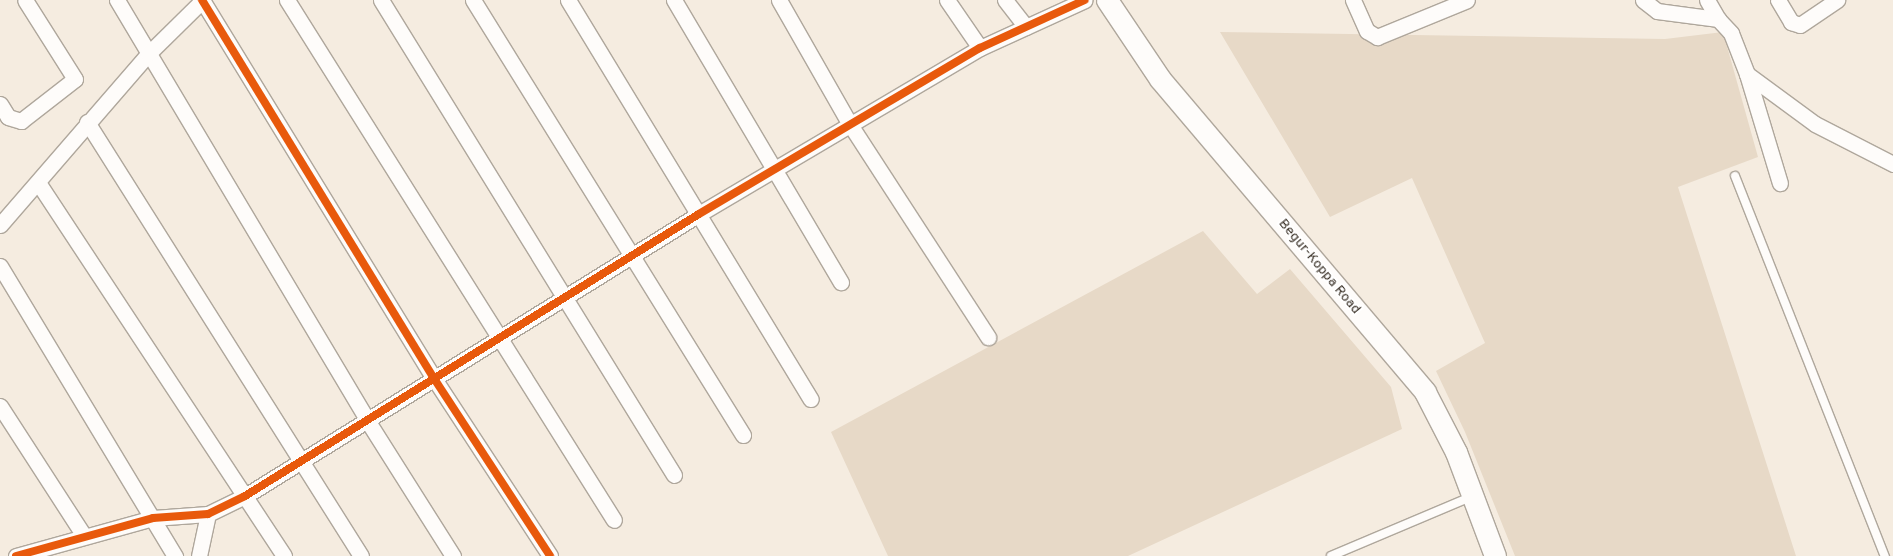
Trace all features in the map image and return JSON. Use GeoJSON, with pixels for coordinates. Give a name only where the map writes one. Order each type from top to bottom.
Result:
{"type":"FeatureCollection","features":[{"type":"Feature","properties":{"kind":"main road","name":"Begur-Koppa Road"},"geometry":{"type":"LineString","coordinates":[[1107,0],[1160,79],[1425,392],[1456,452],[1494,556]]}},
{"type":"Feature","properties":{"kind":"street"},"geometry":{"type":"LineString","coordinates":[[0,104],[8,117],[21,121],[75,79],[25,0]]}},
{"type":"Feature","properties":{"kind":"street"},"geometry":{"type":"LineString","coordinates":[[116,0],[367,420],[452,556]]}},
{"type":"Feature","properties":{"kind":"street"},"geometry":{"type":"LineString","coordinates":[[0,225],[39,184],[87,122],[148,54],[202,0],[434,380],[550,556]]}},
{"type":"Feature","properties":{"kind":"street"},"geometry":{"type":"LineString","coordinates":[[287,0],[614,520]]}},
{"type":"Feature","properties":{"kind":"street"},"geometry":{"type":"LineString","coordinates":[[381,0],[566,297],[674,475]]}},
{"type":"Feature","properties":{"kind":"street"},"geometry":{"type":"LineString","coordinates":[[473,0],[743,435]]}},
{"type":"Feature","properties":{"kind":"street"},"geometry":{"type":"LineString","coordinates":[[568,0],[811,399]]}},
{"type":"Feature","properties":{"kind":"street"},"geometry":{"type":"LineString","coordinates":[[674,0],[777,169],[841,282]]}},
{"type":"Feature","properties":{"kind":"street"},"geometry":{"type":"LineString","coordinates":[[779,0],[852,126],[988,337]]}},
{"type":"Feature","properties":{"kind":"street"},"geometry":{"type":"LineString","coordinates":[[947,0],[980,48]]}},
{"type":"Feature","properties":{"kind":"street"},"geometry":{"type":"LineString","coordinates":[[1005,0],[1026,27]]}},
{"type":"Feature","properties":{"kind":"street"},"geometry":{"type":"LineString","coordinates":[[16,556],[153,518],[208,514],[244,496],[301,458],[434,380],[699,214],[852,126],[980,48],[1085,0]]}},
{"type":"Feature","properties":{"kind":"street"},"geometry":{"type":"LineString","coordinates":[[1353,0],[1367,31],[1377,37],[1467,0]]}},
{"type":"Feature","properties":{"kind":"street"},"geometry":{"type":"LineString","coordinates":[[1643,0],[1657,11],[1718,20]]}},
{"type":"Feature","properties":{"kind":"street"},"geometry":{"type":"LineString","coordinates":[[1707,0],[1718,20],[1731,32],[1780,183]]}},
{"type":"Feature","properties":{"kind":"street"},"geometry":{"type":"LineString","coordinates":[[1778,0],[1791,22],[1800,25],[1837,0]]}},
{"type":"Feature","properties":{"kind":"street"},"geometry":{"type":"LineString","coordinates":[[1746,74],[1815,124],[1893,164]]}},
{"type":"Feature","properties":{"kind":"street"},"geometry":{"type":"LineString","coordinates":[[87,122],[301,458],[361,556]]}},
{"type":"Feature","properties":{"kind":"street"},"geometry":{"type":"LineString","coordinates":[[39,184],[284,556]]}},
{"type":"Feature","properties":{"kind":"street"},"geometry":{"type":"LineString","coordinates":[[0,266],[175,556]]}},
{"type":"Feature","properties":{"kind":"street"},"geometry":{"type":"LineString","coordinates":[[0,406],[84,536]]}},
{"type":"Feature","properties":{"kind":"street"},"geometry":{"type":"LineString","coordinates":[[199,556],[208,514]]}},
{"type":"Feature","properties":{"kind":"lane"},"geometry":{"type":"LineString","coordinates":[[1735,176],[1885,556]]}},
{"type":"Feature","properties":{"kind":"lane"},"geometry":{"type":"LineString","coordinates":[[1331,556],[1473,497]]}},
{"type":"Feature","properties":{"kind":"shaded area"},"geometry":{"type":"Polygon","coordinates":[[[1220,32],[1665,39],[1723,32],[1758,157],[1678,187],[1796,556],[1515,556],[1465,432],[1436,371],[1485,343],[1412,178],[1330,217],[1220,32]]]}},
{"type":"Feature","properties":{"kind":"shaded area"},"geometry":{"type":"Polygon","coordinates":[[[1203,231],[1257,294],[1290,269],[1391,387],[1402,429],[1128,556],[888,556],[831,432],[1203,231]]]}},
{"type":"Feature","properties":{"kind":"cycle path"},"geometry":{"type":"LineString","coordinates":[[202,0],[435,380],[550,556]]}},
{"type":"Feature","properties":{"kind":"cycle path"},"geometry":{"type":"LineString","coordinates":[[16,556],[153,518],[208,514],[245,496],[699,214],[980,48],[1085,0]]}}]}
